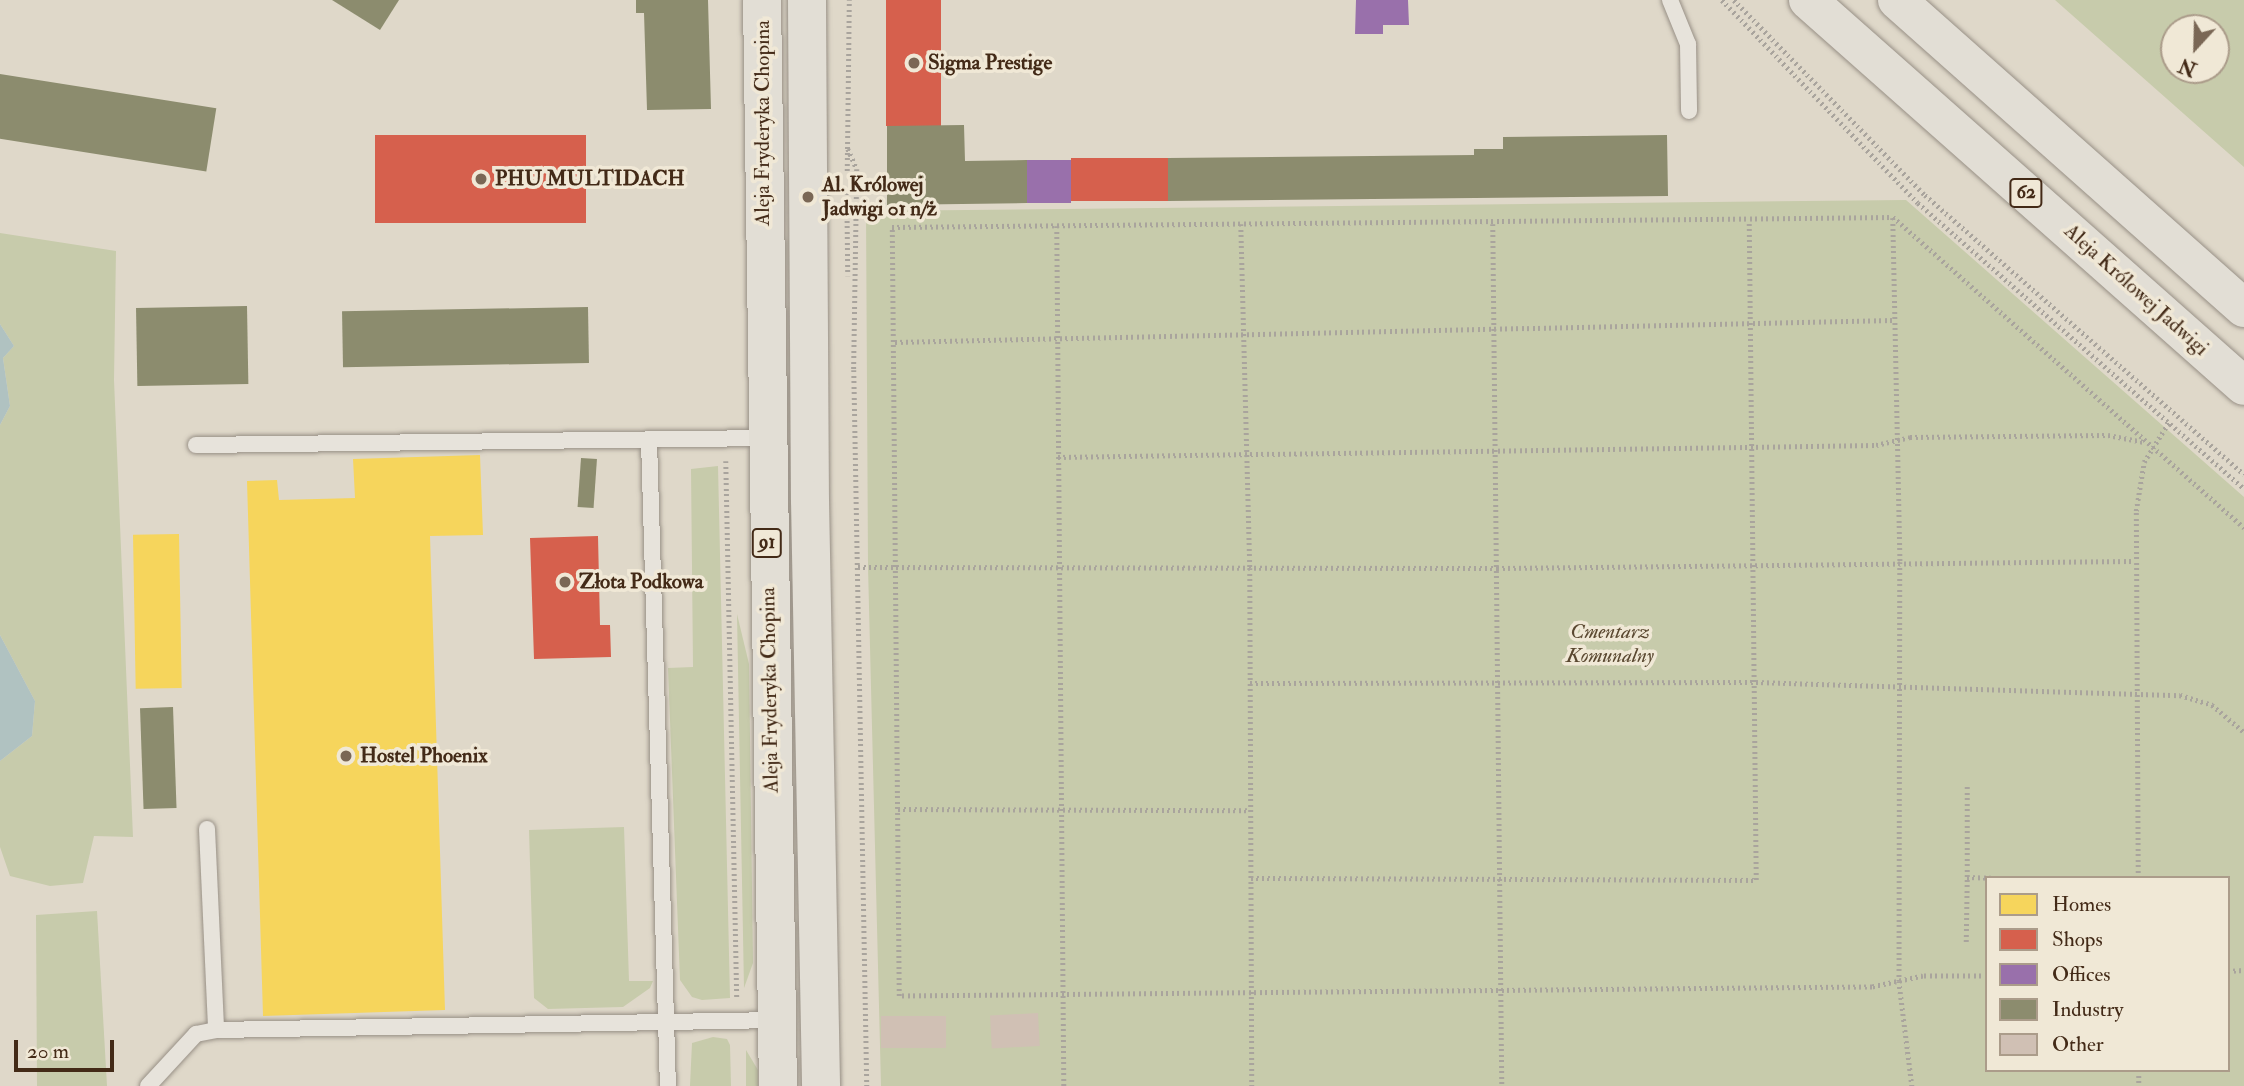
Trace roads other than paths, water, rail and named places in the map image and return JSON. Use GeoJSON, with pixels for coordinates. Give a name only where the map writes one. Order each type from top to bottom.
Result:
{"type":"FeatureCollection","features":[{"type":"Feature","properties":{"kind":"main road","name":"Aleja Fryderyka Chopina"},"geometry":{"type":"LineString","coordinates":[[762,0],[765,438],[778,1086]]}},
{"type":"Feature","properties":{"kind":"main road","name":"Aleja Fryderyka Chopina"},"geometry":{"type":"LineString","coordinates":[[807,0],[810,500],[821,1086]]}},
{"type":"Feature","properties":{"kind":"main road","name":"Aleja Królowej Jadwigi"},"geometry":{"type":"LineString","coordinates":[[1808,0],[2244,386]]}},
{"type":"Feature","properties":{"kind":"main road"},"geometry":{"type":"LineString","coordinates":[[1897,0],[2244,307]]}},
{"type":"Feature","properties":{"kind":"lane"},"geometry":{"type":"LineString","coordinates":[[1670,0],[1688,44],[1689,111]]}},
{"type":"Feature","properties":{"kind":"lane"},"geometry":{"type":"LineString","coordinates":[[196,445],[765,438]]}},
{"type":"Feature","properties":{"kind":"lane"},"geometry":{"type":"LineString","coordinates":[[649,440],[668,1086]]}},
{"type":"Feature","properties":{"kind":"lane"},"geometry":{"type":"LineString","coordinates":[[207,829],[216,1030]]}},
{"type":"Feature","properties":{"kind":"lane"},"geometry":{"type":"LineString","coordinates":[[148,1086],[196,1034],[216,1030],[777,1020]]}},
{"type":"Feature","properties":{"kind":"place","name":"Sigma Prestige"},"geometry":{"type":"Point","coordinates":[914,63]}},
{"type":"Feature","properties":{"kind":"place","name":"PHU MULTIDACH"},"geometry":{"type":"Point","coordinates":[481,179]}},
{"type":"Feature","properties":{"kind":"place","name":"Al. Królowej Jadwigi 01 n/ż"},"geometry":{"type":"Point","coordinates":[808,197]}},
{"type":"Feature","properties":{"kind":"place","name":"Złota Podkowa"},"geometry":{"type":"Point","coordinates":[565,582]}},
{"type":"Feature","properties":{"kind":"place","name":"Hostel Phoenix"},"geometry":{"type":"Point","coordinates":[346,756]}},
{"type":"Feature","properties":{"kind":"park label","name":"Cmentarz Komunalny"},"geometry":{"type":"Point","coordinates":[1610,644]}}]}
